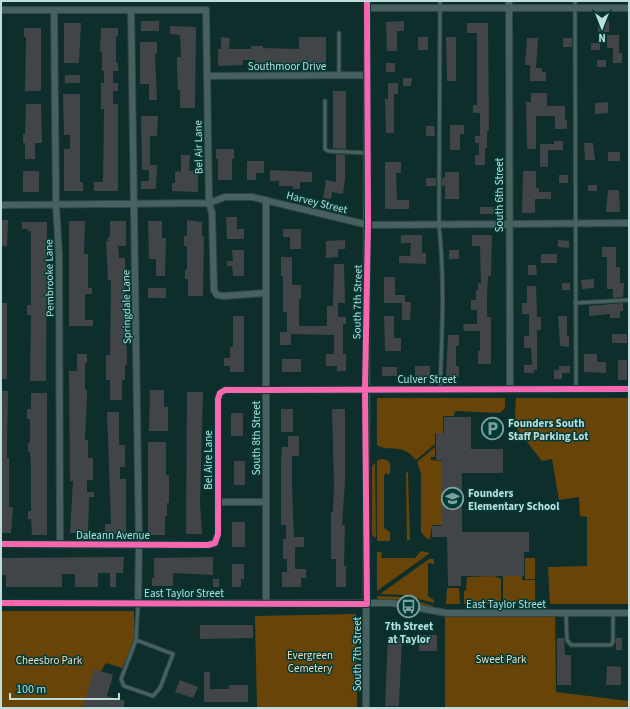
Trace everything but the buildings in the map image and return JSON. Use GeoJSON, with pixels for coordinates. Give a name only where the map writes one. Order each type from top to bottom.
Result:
{"type":"FeatureCollection","features":[{"type":"Feature","properties":{"kind":"street","name":"South 7th Street"},"geometry":{"type":"LineString","coordinates":[[366,708],[367,604],[365,389],[368,225],[367,1]]}},
{"type":"Feature","properties":{"kind":"street","name":"South 6th Street"},"geometry":{"type":"LineString","coordinates":[[509,1],[510,389]]}},
{"type":"Feature","properties":{"kind":"street"},"geometry":{"type":"LineString","coordinates":[[367,8],[629,8]]}},
{"type":"Feature","properties":{"kind":"street"},"geometry":{"type":"LineString","coordinates":[[1,10],[131,10]]}},
{"type":"Feature","properties":{"kind":"street","name":"Pembrooke Lane"},"geometry":{"type":"LineString","coordinates":[[54,10],[56,205],[59,255],[60,545]]}},
{"type":"Feature","properties":{"kind":"street","name":"Bel Air Lane"},"geometry":{"type":"LineString","coordinates":[[131,10],[206,10],[209,203],[212,213],[214,284],[216,293],[223,296],[266,293]]}},
{"type":"Feature","properties":{"kind":"street","name":"Springdale Lane"},"geometry":{"type":"LineString","coordinates":[[131,10],[135,204],[139,545],[138,603]]}},
{"type":"Feature","properties":{"kind":"street","name":"Southmoor Drive"},"geometry":{"type":"LineString","coordinates":[[207,76],[367,75]]}},
{"type":"Feature","properties":{"kind":"street","name":"Harvey Street"},"geometry":{"type":"LineString","coordinates":[[1,206],[209,203],[232,196],[266,200],[368,225],[629,223]]}},
{"type":"Feature","properties":{"kind":"street","name":"South 8th Street"},"geometry":{"type":"LineString","coordinates":[[266,200],[266,604]]}},
{"type":"Feature","properties":{"kind":"street","name":"Culver Street"},"geometry":{"type":"LineString","coordinates":[[225,390],[629,389]]}},
{"type":"Feature","properties":{"kind":"street","name":"Bel Aire Lane"},"geometry":{"type":"LineString","coordinates":[[218,534],[218,398],[220,393],[225,390]]}},
{"type":"Feature","properties":{"kind":"street"},"geometry":{"type":"LineString","coordinates":[[218,502],[266,502]]}},
{"type":"Feature","properties":{"kind":"street","name":"Daleann Avenue"},"geometry":{"type":"LineString","coordinates":[[1,544],[208,545],[217,541],[218,534]]}},
{"type":"Feature","properties":{"kind":"street","name":"East Taylor Street"},"geometry":{"type":"LineString","coordinates":[[1,604],[392,603],[446,613],[629,613]]}},
{"type":"Feature","properties":{"kind":"lane"},"geometry":{"type":"LineString","coordinates":[[440,1],[439,224],[442,298],[440,389]]}},
{"type":"Feature","properties":{"kind":"lane"},"geometry":{"type":"LineString","coordinates":[[575,1],[576,389]]}},
{"type":"Feature","properties":{"kind":"lane"},"geometry":{"type":"LineString","coordinates":[[339,33],[339,76]]}},
{"type":"Feature","properties":{"kind":"lane"},"geometry":{"type":"LineString","coordinates":[[325,101],[325,149],[328,151],[367,153]]}},
{"type":"Feature","properties":{"kind":"lane"},"geometry":{"type":"LineString","coordinates":[[575,303],[629,300]]}},
{"type":"Feature","properties":{"kind":"lane"},"geometry":{"type":"LineString","coordinates":[[136,640],[173,654],[160,688],[153,696],[124,686],[121,679],[136,640],[138,603]]}},
{"type":"Feature","properties":{"kind":"lane"},"geometry":{"type":"LineString","coordinates":[[566,613],[568,640],[571,645],[611,645],[613,642],[613,613]]}},
{"type":"Feature","properties":{"kind":"green space"},"geometry":{"type":"Polygon","coordinates":[[[377,398],[505,398],[505,408],[500,413],[455,411],[454,416],[443,416],[443,433],[435,433],[435,444],[416,460],[406,451],[401,449],[386,448],[377,445],[377,398]]]}},
{"type":"Feature","properties":{"kind":"green space"},"geometry":{"type":"Polygon","coordinates":[[[516,398],[629,398],[629,604],[550,604],[548,567],[587,566],[587,517],[580,516],[579,497],[559,500],[552,459],[542,461],[517,429],[515,414],[516,398]]]}},
{"type":"Feature","properties":{"kind":"green space"},"geometry":{"type":"Polygon","coordinates":[[[435,447],[435,457],[431,457],[431,460],[442,461],[442,525],[432,525],[430,539],[432,540],[426,538],[421,532],[421,474],[417,462],[435,447]]]}},
{"type":"Feature","properties":{"kind":"green space"},"geometry":{"type":"Polygon","coordinates":[[[381,459],[387,460],[390,467],[389,475],[386,473],[384,476],[384,528],[390,532],[390,541],[377,541],[377,461],[381,459]]]}},
{"type":"Feature","properties":{"kind":"green space"},"geometry":{"type":"Polygon","coordinates":[[[375,462],[376,538],[372,535],[372,467],[375,462]]]}},
{"type":"Feature","properties":{"kind":"green space"},"geometry":{"type":"Polygon","coordinates":[[[408,472],[410,540],[407,541],[406,473],[408,472]]]}},
{"type":"Feature","properties":{"kind":"green space"},"geometry":{"type":"Polygon","coordinates":[[[421,551],[430,553],[377,591],[377,552],[382,552],[381,558],[415,558],[421,551]]]}},
{"type":"Feature","properties":{"kind":"green space"},"geometry":{"type":"Polygon","coordinates":[[[525,558],[535,558],[535,579],[525,579],[525,558]]]}},
{"type":"Feature","properties":{"kind":"green space"},"geometry":{"type":"Polygon","coordinates":[[[429,559],[434,559],[434,564],[428,563],[428,596],[434,600],[434,603],[404,595],[380,594],[429,559]]]}},
{"type":"Feature","properties":{"kind":"green space"},"geometry":{"type":"Polygon","coordinates":[[[494,576],[501,579],[501,604],[464,604],[464,591],[466,591],[467,577],[494,576]]]}},
{"type":"Feature","properties":{"kind":"green space"},"geometry":{"type":"Polygon","coordinates":[[[503,576],[522,576],[522,580],[535,580],[535,604],[503,604],[503,576]]]}},
{"type":"Feature","properties":{"kind":"green space"},"geometry":{"type":"Polygon","coordinates":[[[447,588],[459,588],[460,604],[446,604],[447,588]]]}},
{"type":"Feature","properties":{"kind":"green space"},"geometry":{"type":"Polygon","coordinates":[[[377,596],[402,597],[434,606],[431,608],[403,600],[378,599],[377,596]]]}},
{"type":"Feature","properties":{"kind":"green space","name":"Sweet Park"},"geometry":{"type":"Polygon","coordinates":[[[445,609],[555,610],[556,692],[629,701],[629,708],[445,708],[445,609]]]}},
{"type":"Feature","properties":{"kind":"green space","name":"Cheesbro Park"},"geometry":{"type":"Polygon","coordinates":[[[1,611],[134,611],[134,644],[122,668],[106,663],[96,679],[84,708],[1,708],[1,611]]]}},
{"type":"Feature","properties":{"kind":"green space","name":"Evergreen Cemetery"},"geometry":{"type":"Polygon","coordinates":[[[356,614],[357,708],[257,708],[255,616],[356,614]]]}},
{"type":"Feature","properties":{"kind":"cycle path"},"geometry":{"type":"LineString","coordinates":[[1,603],[367,604],[365,389],[368,225],[367,1]]}},
{"type":"Feature","properties":{"kind":"cycle path"},"geometry":{"type":"LineString","coordinates":[[1,544],[208,545],[215,543],[218,534],[218,399],[220,393],[225,390],[629,389]]}},
{"type":"Feature","properties":{"kind":"place","name":"Founders South Staff Parking Lot"},"geometry":{"type":"Point","coordinates":[492,429]}},
{"type":"Feature","properties":{"kind":"place","name":"Founders Elementary School"},"geometry":{"type":"Point","coordinates":[452,499]}},
{"type":"Feature","properties":{"kind":"place","name":"7th Street at Taylor"},"geometry":{"type":"Point","coordinates":[409,606]}}]}
